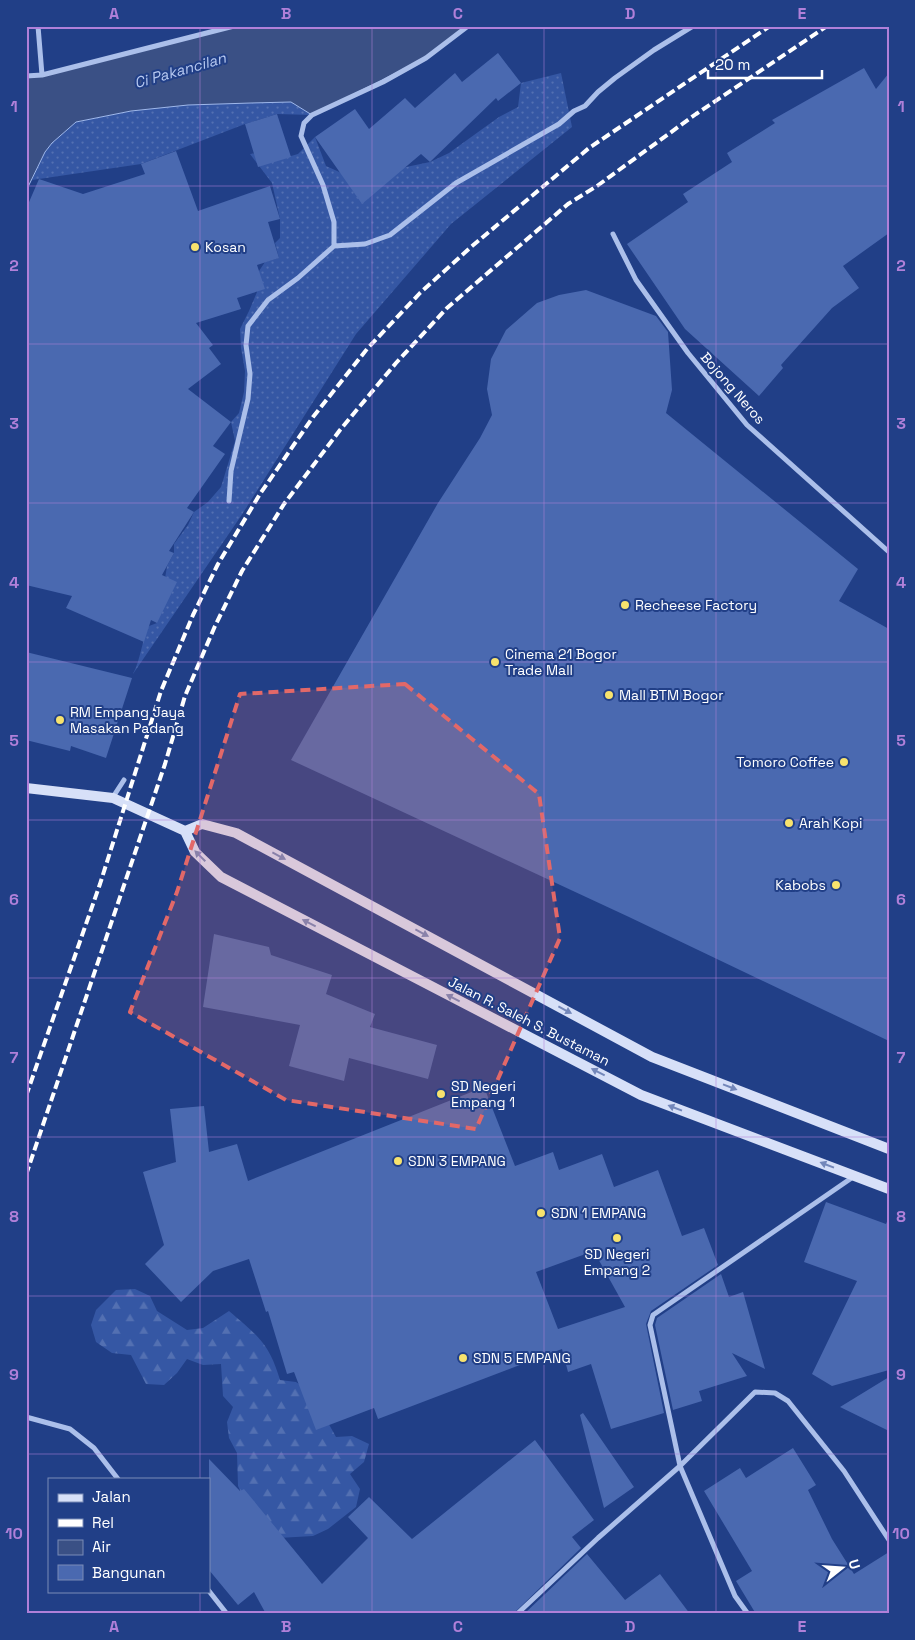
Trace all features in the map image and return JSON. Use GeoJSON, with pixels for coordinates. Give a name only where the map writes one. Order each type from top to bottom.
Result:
{"type":"FeatureCollection","features":[{"type":"Feature","properties":{"kind":"main road"},"geometry":{"type":"LineString","coordinates":[[26,788],[112,798],[185,831]]}},
{"type":"Feature","properties":{"kind":"main road","name":"Jalan R. Saleh S. Bustaman"},"geometry":{"type":"LineString","coordinates":[[889,1149],[652,1057],[236,834],[202,824],[185,831],[194,852],[221,877],[641,1095],[889,1189]]}},
{"type":"Feature","properties":{"kind":"street"},"geometry":{"type":"LineString","coordinates":[[38,26],[42,74]]}},
{"type":"Feature","properties":{"kind":"street"},"geometry":{"type":"LineString","coordinates":[[26,76],[42,74],[234,26]]}},
{"type":"Feature","properties":{"kind":"street"},"geometry":{"type":"LineString","coordinates":[[334,246],[334,222],[323,185],[301,136],[304,123],[312,115],[383,82],[426,58],[468,26]]}},
{"type":"Feature","properties":{"kind":"street"},"geometry":{"type":"LineString","coordinates":[[229,501],[232,471],[248,399],[250,374],[246,345],[248,326],[268,300],[298,278],[334,246],[365,244],[390,235],[456,183],[559,124],[574,111],[585,106],[615,78],[654,50],[693,26]]}},
{"type":"Feature","properties":{"kind":"street","name":"Bojong Neros"},"geometry":{"type":"LineString","coordinates":[[614,234],[636,280],[688,353],[747,426],[889,552]]}},
{"type":"Feature","properties":{"kind":"street"},"geometry":{"type":"LineString","coordinates":[[112,798],[124,780]]}},
{"type":"Feature","properties":{"kind":"street"},"geometry":{"type":"LineString","coordinates":[[748,1614],[735,1596],[680,1466],[650,1325],[652,1315],[854,1176]]}},
{"type":"Feature","properties":{"kind":"street"},"geometry":{"type":"LineString","coordinates":[[517,1614],[598,1538],[680,1466],[755,1392],[775,1393],[788,1401],[844,1471],[889,1540]]}},
{"type":"Feature","properties":{"kind":"street"},"geometry":{"type":"LineString","coordinates":[[26,1417],[70,1429],[94,1448],[117,1478]]}},
{"type":"Feature","properties":{"kind":"street"},"geometry":{"type":"LineString","coordinates":[[209,1592],[227,1614]]}},
{"type":"Feature","properties":{"kind":"highlighted area"},"geometry":{"type":"Polygon","coordinates":[[[405,684],[539,794],[560,938],[476,1129],[286,1100],[130,1012],[177,892],[240,694],[405,684]]]}},
{"type":"Feature","properties":{"kind":"green space"},"geometry":{"type":"Polygon","coordinates":[[[561,73],[572,127],[451,224],[356,334],[241,516],[133,674],[149,626],[157,623],[154,616],[164,585],[167,566],[174,553],[174,544],[188,525],[194,512],[208,502],[221,487],[235,441],[231,422],[239,413],[244,392],[245,371],[240,329],[257,292],[259,271],[265,262],[279,258],[275,243],[280,238],[280,219],[272,183],[250,154],[271,151],[291,156],[298,154],[315,137],[326,166],[346,175],[387,171],[430,162],[449,153],[499,117],[518,107],[521,83],[561,73]]]}},
{"type":"Feature","properties":{"kind":"green space"},"geometry":{"type":"Polygon","coordinates":[[[291,102],[312,115],[277,114],[245,124],[141,164],[32,180],[45,152],[52,143],[76,122],[131,111],[188,105],[291,102]]]}},
{"type":"Feature","properties":{"kind":"green space"},"geometry":{"type":"Polygon","coordinates":[[[135,1289],[150,1296],[157,1311],[187,1330],[203,1328],[229,1311],[255,1334],[267,1349],[280,1380],[296,1382],[311,1392],[336,1437],[352,1436],[369,1444],[364,1462],[350,1474],[360,1489],[356,1507],[328,1529],[313,1536],[278,1538],[245,1501],[238,1486],[237,1453],[229,1438],[227,1422],[233,1407],[223,1396],[221,1364],[203,1365],[187,1359],[177,1373],[164,1385],[146,1384],[131,1355],[112,1353],[96,1342],[91,1325],[96,1310],[116,1290],[135,1289]]]}},
{"type":"Feature","properties":{"kind":"water","name":"Ci Pakancilan"},"geometry":{"type":"Polygon","coordinates":[[[230,26],[468,26],[426,58],[312,115],[291,102],[251,103],[188,105],[131,111],[76,122],[52,143],[45,152],[26,191],[26,75],[45,74],[230,26]]]}},
{"type":"Feature","properties":{"kind":"building"},"geometry":{"type":"Polygon","coordinates":[[[498,53],[521,83],[498,101],[496,98],[430,162],[421,154],[362,204],[315,137],[355,109],[369,129],[405,98],[415,108],[455,73],[462,82],[498,53]]]}},
{"type":"Feature","properties":{"kind":"building"},"geometry":{"type":"Polygon","coordinates":[[[864,68],[876,89],[889,73],[889,233],[843,266],[859,288],[832,308],[781,365],[783,368],[759,396],[685,329],[627,244],[688,202],[683,194],[732,162],[727,153],[775,123],[772,120],[864,68]]]}},
{"type":"Feature","properties":{"kind":"building"},"geometry":{"type":"Polygon","coordinates":[[[277,114],[291,157],[258,167],[245,124],[277,114]]]}},
{"type":"Feature","properties":{"kind":"building"},"geometry":{"type":"Polygon","coordinates":[[[176,151],[198,211],[270,186],[280,219],[268,222],[279,258],[257,265],[265,289],[237,298],[241,309],[196,323],[213,345],[209,348],[221,364],[188,389],[231,422],[213,446],[225,454],[187,508],[194,512],[169,551],[174,553],[162,575],[177,582],[157,623],[151,620],[144,642],[66,608],[72,596],[26,585],[26,209],[39,179],[83,194],[145,174],[141,164],[176,151]]]}},
{"type":"Feature","properties":{"kind":"building","name":"Mall BTM Bogor"},"geometry":{"type":"Polygon","coordinates":[[[586,290],[656,316],[668,332],[672,390],[666,413],[858,569],[839,601],[889,629],[889,1041],[629,917],[291,760],[438,503],[480,438],[492,415],[487,389],[491,359],[506,330],[537,303],[559,295],[586,290]]]}},
{"type":"Feature","properties":{"kind":"building"},"geometry":{"type":"Polygon","coordinates":[[[26,652],[132,678],[106,758],[71,746],[70,751],[26,740],[26,652]]]}},
{"type":"Feature","properties":{"kind":"building"},"geometry":{"type":"Polygon","coordinates":[[[214,934],[269,947],[271,955],[332,975],[326,994],[375,1014],[370,1027],[437,1045],[428,1079],[349,1058],[344,1081],[289,1066],[300,1025],[203,1007],[214,934]]]}},
{"type":"Feature","properties":{"kind":"building"},"geometry":{"type":"Polygon","coordinates":[[[484,1087],[515,1166],[553,1152],[559,1170],[602,1154],[614,1187],[658,1170],[682,1236],[704,1228],[718,1265],[651,1311],[646,1324],[664,1413],[611,1429],[591,1364],[568,1372],[562,1349],[378,1419],[374,1408],[316,1430],[294,1372],[287,1374],[268,1311],[266,1312],[249,1259],[213,1271],[181,1302],[145,1264],[164,1245],[143,1172],[176,1162],[170,1109],[204,1106],[209,1152],[237,1144],[248,1181],[484,1087]],[[591,1252],[536,1272],[558,1329],[625,1307],[596,1255],[592,1256],[591,1252]]]}},
{"type":"Feature","properties":{"kind":"building"},"geometry":{"type":"Polygon","coordinates":[[[826,1202],[886,1224],[889,1217],[889,1370],[832,1386],[812,1374],[857,1281],[804,1262],[826,1202]]]}},
{"type":"Feature","properties":{"kind":"building"},"geometry":{"type":"Polygon","coordinates":[[[721,1274],[729,1297],[743,1292],[765,1369],[732,1353],[747,1376],[699,1391],[702,1401],[673,1410],[655,1325],[657,1318],[721,1274]]]}},
{"type":"Feature","properties":{"kind":"building"},"geometry":{"type":"Polygon","coordinates":[[[889,1377],[889,1431],[840,1407],[889,1377]]]}},
{"type":"Feature","properties":{"kind":"building"},"geometry":{"type":"Polygon","coordinates":[[[583,1413],[634,1487],[604,1508],[580,1415],[583,1413]]]}},
{"type":"Feature","properties":{"kind":"building"},"geometry":{"type":"Polygon","coordinates":[[[535,1440],[594,1520],[572,1537],[581,1548],[513,1614],[266,1614],[254,1592],[238,1605],[210,1571],[209,1459],[240,1491],[244,1489],[322,1584],[368,1538],[348,1517],[369,1497],[412,1539],[535,1440]]]}},
{"type":"Feature","properties":{"kind":"building"},"geometry":{"type":"Polygon","coordinates":[[[793,1448],[816,1485],[808,1490],[832,1539],[854,1574],[889,1552],[889,1614],[756,1614],[736,1581],[752,1571],[704,1491],[740,1468],[746,1478],[793,1448]]]}},
{"type":"Feature","properties":{"kind":"building"},"geometry":{"type":"Polygon","coordinates":[[[587,1554],[625,1600],[660,1574],[690,1614],[524,1614],[587,1554]]]}},
{"type":"Feature","properties":{"kind":"railway"},"geometry":{"type":"LineString","coordinates":[[26,1096],[100,884],[161,691],[193,615],[218,564],[260,494],[313,417],[367,349],[420,293],[471,247],[589,148],[770,26]]}},
{"type":"Feature","properties":{"kind":"railway"},"geometry":{"type":"LineString","coordinates":[[26,1175],[165,764],[185,696],[215,626],[242,571],[284,504],[340,430],[396,363],[447,308],[568,204],[597,186],[696,114],[827,26]]}},
{"type":"Feature","properties":{"kind":"place","name":"Kosan"},"geometry":{"type":"Point","coordinates":[195,247]}},
{"type":"Feature","properties":{"kind":"place","name":"Recheese Factory"},"geometry":{"type":"Point","coordinates":[625,605]}},
{"type":"Feature","properties":{"kind":"place","name":"Cinema 21 Bogor Trade Mall"},"geometry":{"type":"Point","coordinates":[495,662]}},
{"type":"Feature","properties":{"kind":"place","name":"Mall BTM Bogor"},"geometry":{"type":"Point","coordinates":[609,695]}},
{"type":"Feature","properties":{"kind":"place","name":"RM Empang Jaya Masakan Padang"},"geometry":{"type":"Point","coordinates":[60,720]}},
{"type":"Feature","properties":{"kind":"place","name":"Tomoro Coffee"},"geometry":{"type":"Point","coordinates":[844,762]}},
{"type":"Feature","properties":{"kind":"place","name":"Arah Kopi"},"geometry":{"type":"Point","coordinates":[789,823]}},
{"type":"Feature","properties":{"kind":"place","name":"Kabobs"},"geometry":{"type":"Point","coordinates":[836,885]}},
{"type":"Feature","properties":{"kind":"place","name":"SD Negeri Empang 1"},"geometry":{"type":"Point","coordinates":[441,1094]}},
{"type":"Feature","properties":{"kind":"place","name":"SDN 3 EMPANG"},"geometry":{"type":"Point","coordinates":[398,1161]}},
{"type":"Feature","properties":{"kind":"place","name":"SDN 1 EMPANG"},"geometry":{"type":"Point","coordinates":[541,1213]}},
{"type":"Feature","properties":{"kind":"place","name":"SD Negeri Empang 2"},"geometry":{"type":"Point","coordinates":[617,1238]}},
{"type":"Feature","properties":{"kind":"place","name":"SDN 5 EMPANG"},"geometry":{"type":"Point","coordinates":[463,1358]}}]}
